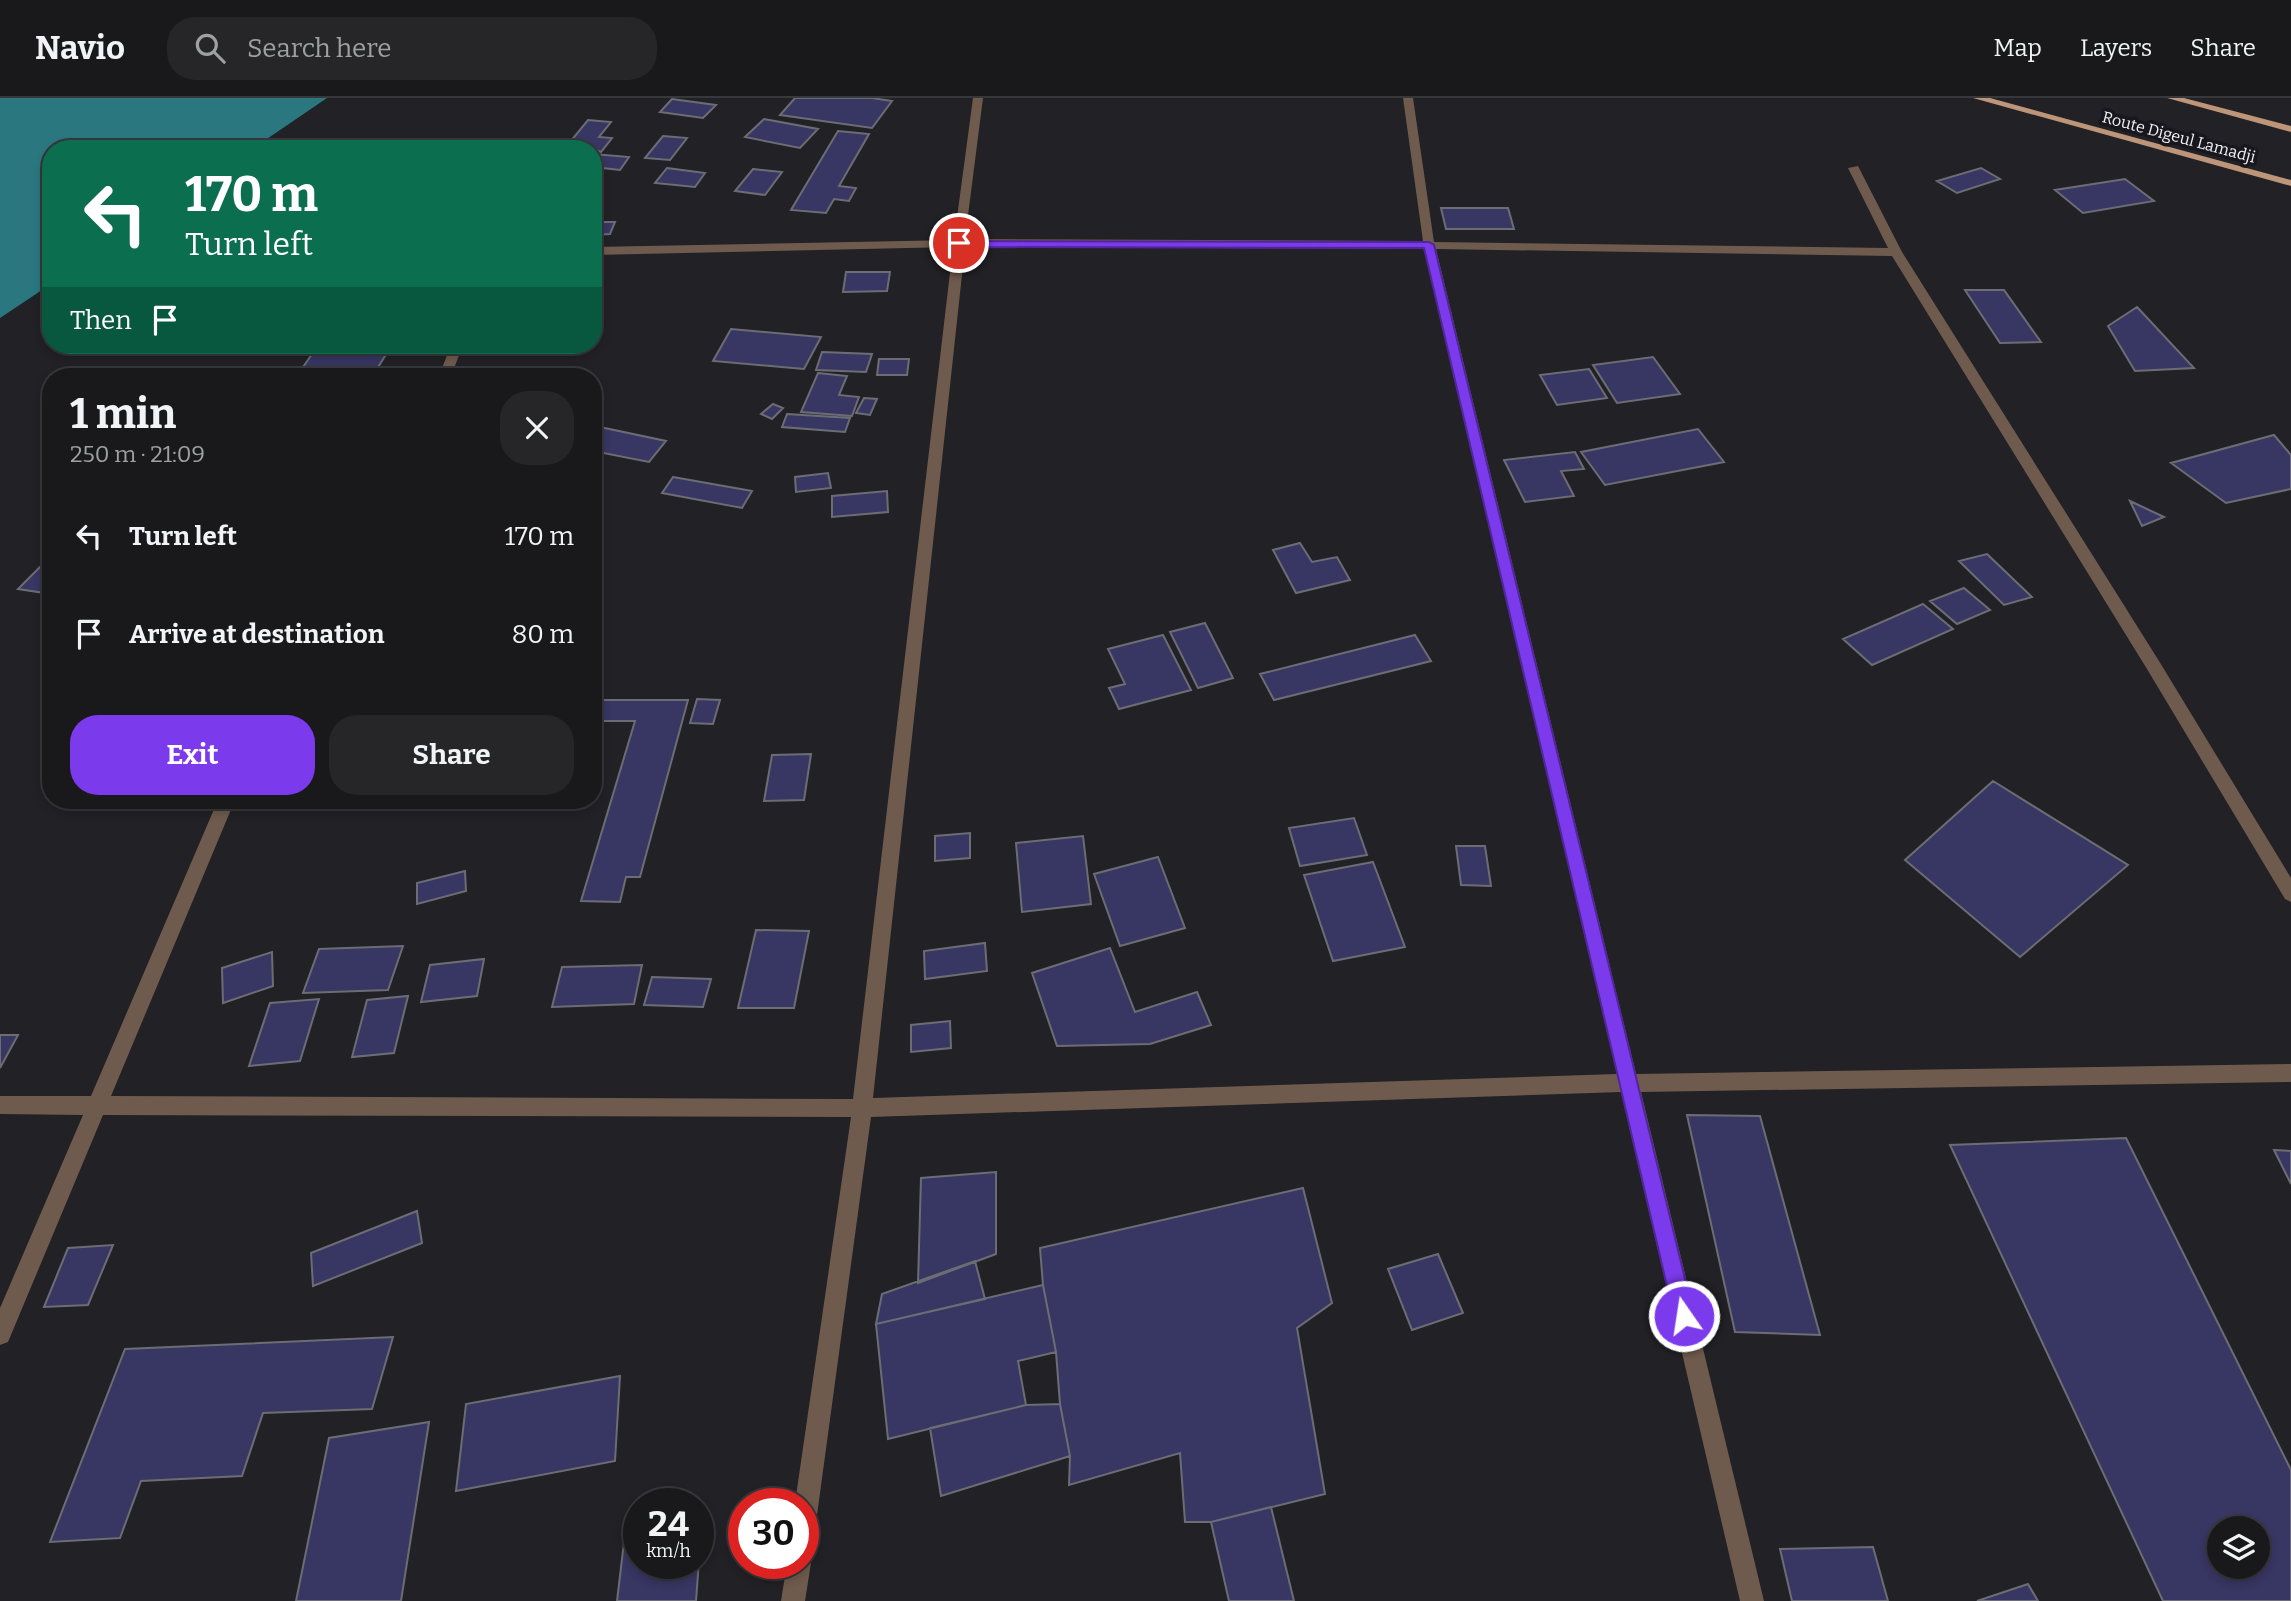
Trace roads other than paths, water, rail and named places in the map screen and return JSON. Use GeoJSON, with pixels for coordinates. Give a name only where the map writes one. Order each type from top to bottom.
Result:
{"type":"FeatureCollection","features":[{"type":"Feature","properties":{"kind":"main road","name":"Route Digeul Lamadji"},"geometry":{"type":"LineString","coordinates":[[1978,98],[2291,183]]}},
{"type":"Feature","properties":{"kind":"main road","name":"Route Digeul Lamadji"},"geometry":{"type":"LineString","coordinates":[[2172,98],[2291,129]]}},
{"type":"Feature","properties":{"kind":"street"},"geometry":{"type":"LineString","coordinates":[[809,1488],[862,1108],[959,243],[978,98]]}},
{"type":"Feature","properties":{"kind":"street"},"geometry":{"type":"LineString","coordinates":[[1408,98],[1429,245],[1752,1601]]}},
{"type":"Feature","properties":{"kind":"street"},"geometry":{"type":"LineString","coordinates":[[1854,168],[1896,252],[2153,665],[2291,894]]}},
{"type":"Feature","properties":{"kind":"street"},"geometry":{"type":"LineString","coordinates":[[602,251],[959,243],[1429,245],[1896,252]]}},
{"type":"Feature","properties":{"kind":"street"},"geometry":{"type":"LineString","coordinates":[[0,1334],[222,809]]}},
{"type":"Feature","properties":{"kind":"street"},"geometry":{"type":"LineString","coordinates":[[0,1105],[862,1108],[1628,1083],[2291,1073]]}},
{"type":"Feature","properties":{"kind":"street"},"geometry":{"type":"LineString","coordinates":[[793,1601],[796,1579]]}},
{"type":"Feature","properties":{"kind":"water"},"geometry":{"type":"Polygon","coordinates":[[[0,98],[327,98],[265,140],[42,140],[42,290],[0,318],[0,98]]]}}]}
